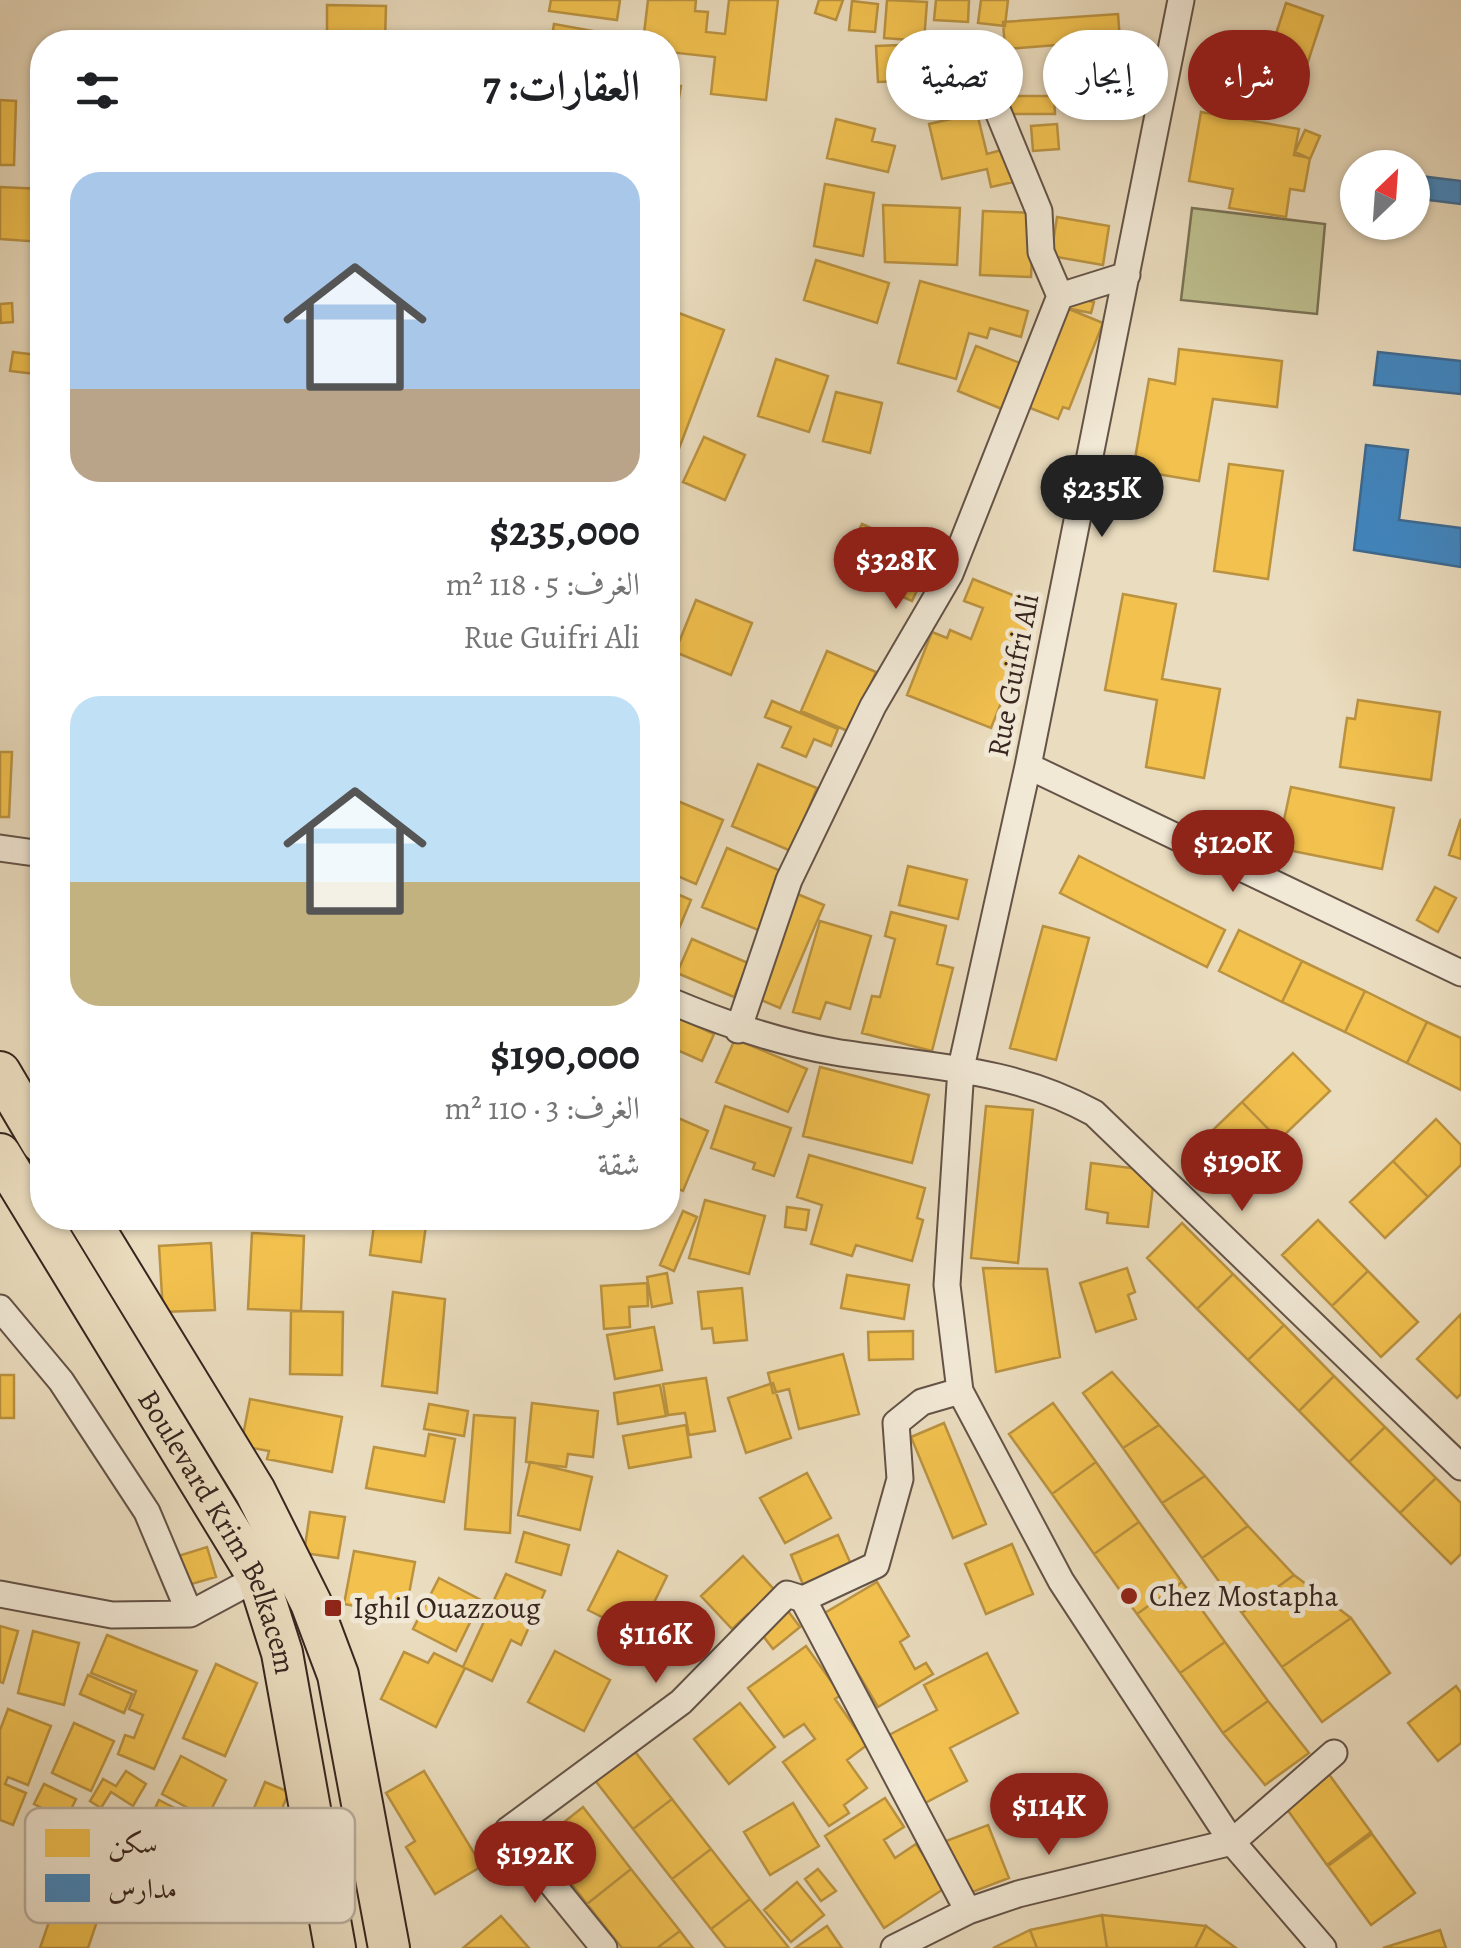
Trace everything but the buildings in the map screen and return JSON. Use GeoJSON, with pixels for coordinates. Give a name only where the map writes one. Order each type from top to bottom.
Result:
{"type":"FeatureCollection","features":[{"type":"Feature","properties":{"kind":"main road"},"geometry":{"type":"LineString","coordinates":[[0,1072],[30,1123]]}},
{"type":"Feature","properties":{"kind":"main road","name":"Boulevard Krim Belkacem"},"geometry":{"type":"LineString","coordinates":[[0,1154],[30,1199]]}},
{"type":"Feature","properties":{"kind":"main road","name":"Boulevard Krim Belkacem"},"geometry":{"type":"LineString","coordinates":[[51,1230],[275,1567],[282,1653],[310,1808]]}},
{"type":"Feature","properties":{"kind":"main road","name":"Boulevard Krim Belkacem"},"geometry":{"type":"LineString","coordinates":[[94,1230],[275,1567],[338,1676],[388,1948]]}},
{"type":"Feature","properties":{"kind":"main road","name":"Boulevard Krim Belkacem"},"geometry":{"type":"LineString","coordinates":[[331,1923],[335,1948]]}},
{"type":"Feature","properties":{"kind":"street","name":"Rue Guifri Ali"},"geometry":{"type":"LineString","coordinates":[[960,1391],[947,1285],[961,1068],[1028,766],[1181,0]]}},
{"type":"Feature","properties":{"kind":"street"},"geometry":{"type":"LineString","coordinates":[[738,1030],[789,880],[873,706],[950,574],[1060,296],[1041,252],[1039,211],[1001,120]]}},
{"type":"Feature","properties":{"kind":"street"},"geometry":{"type":"LineString","coordinates":[[1060,296],[1127,275]]}},
{"type":"Feature","properties":{"kind":"street"},"geometry":{"type":"LineString","coordinates":[[1028,766],[1461,974]]}},
{"type":"Feature","properties":{"kind":"street"},"geometry":{"type":"LineString","coordinates":[[0,848],[30,852]]}},
{"type":"Feature","properties":{"kind":"street"},"geometry":{"type":"LineString","coordinates":[[680,1005],[738,1030],[834,1052],[961,1068],[1050,1089],[1094,1114],[1461,1467]]}},
{"type":"Feature","properties":{"kind":"street"},"geometry":{"type":"LineString","coordinates":[[0,1308],[61,1381],[147,1512],[190,1614]]}},
{"type":"Feature","properties":{"kind":"street"},"geometry":{"type":"LineString","coordinates":[[604,1948],[508,1830],[680,1702],[786,1594],[803,1599],[876,1565],[900,1479],[896,1423],[922,1402],[960,1391],[1061,1581],[1232,1842],[1323,1948]]}},
{"type":"Feature","properties":{"kind":"street"},"geometry":{"type":"LineString","coordinates":[[0,1594],[112,1615],[190,1614],[275,1567]]}},
{"type":"Feature","properties":{"kind":"street"},"geometry":{"type":"LineString","coordinates":[[803,1599],[968,1912]]}},
{"type":"Feature","properties":{"kind":"street"},"geometry":{"type":"LineString","coordinates":[[894,1948],[968,1912],[1018,1894],[1232,1842],[1334,1752]]}},
{"type":"Feature","properties":{"kind":"green space"},"geometry":{"type":"Polygon","coordinates":[[[1192,208],[1325,224],[1317,314],[1181,300],[1192,208]]]}},
{"type":"Feature","properties":{"kind":"place","name":"Chez Mostapha"},"geometry":{"type":"Point","coordinates":[1129,1596]}},
{"type":"Feature","properties":{"kind":"place","name":"Ighil Ouazzoug"},"geometry":{"type":"Point","coordinates":[333,1608]}}]}
